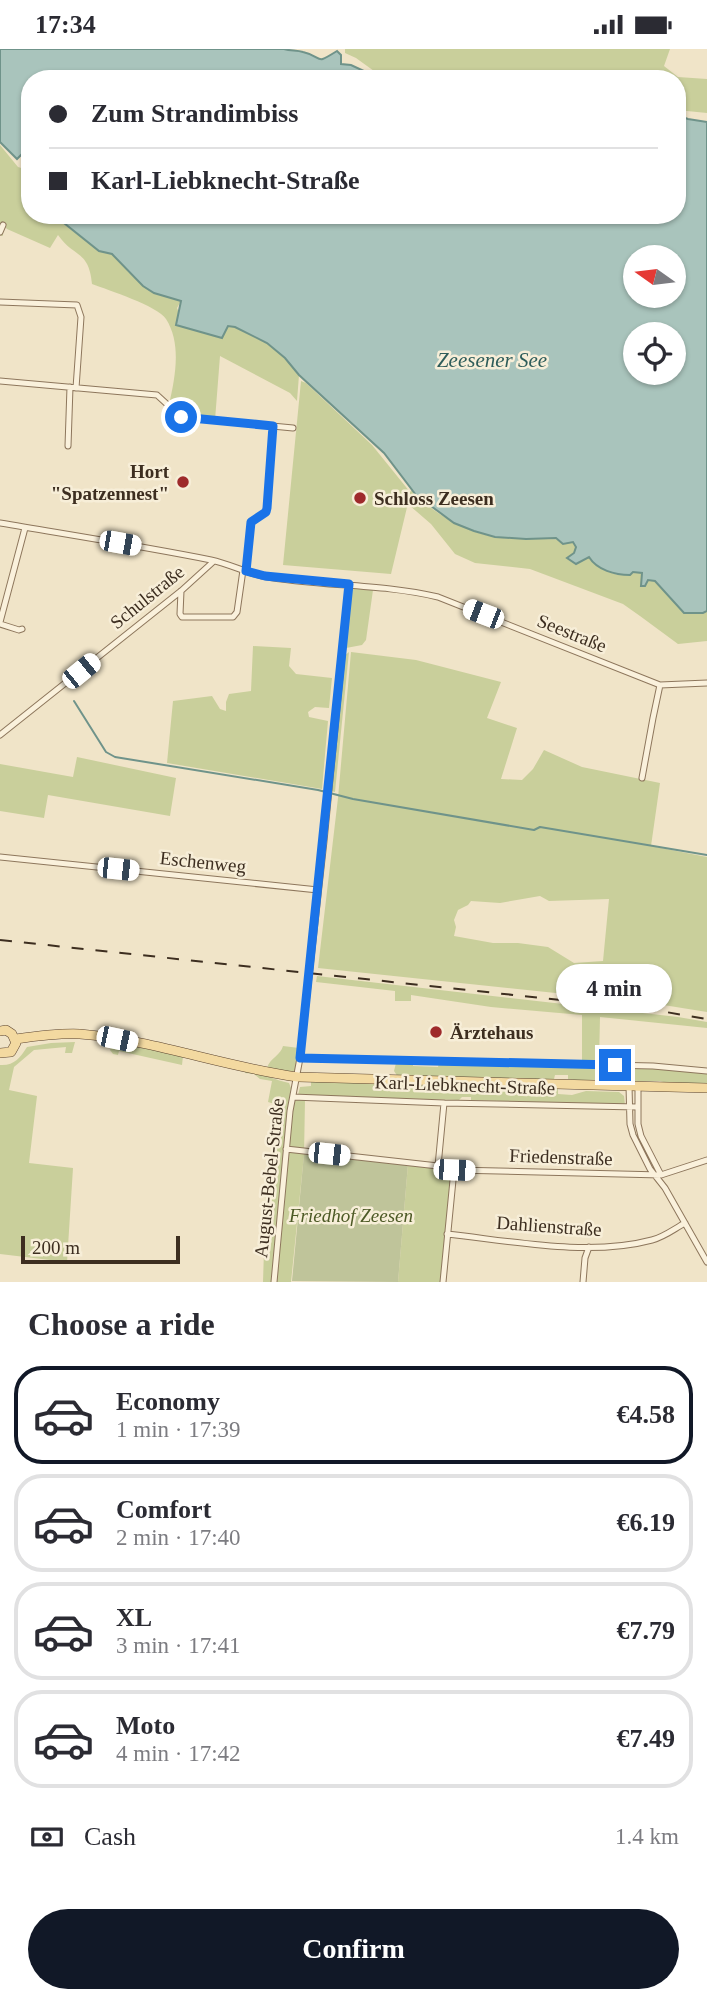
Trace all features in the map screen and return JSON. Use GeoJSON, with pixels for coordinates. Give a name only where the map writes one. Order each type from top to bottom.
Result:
{"type":"FeatureCollection","features":[{"type":"Feature","properties":{"kind":"main road"},"geometry":{"type":"LineString","coordinates":[[0,1031],[10,1032],[16,1039],[15,1047],[10,1052],[0,1053]]}},
{"type":"Feature","properties":{"kind":"main road","name":"Karl-Liebknecht-Straße"},"geometry":{"type":"LineString","coordinates":[[16,1039],[53,1034],[109,1038],[298,1077],[707,1088]]}},
{"type":"Feature","properties":{"kind":"street"},"geometry":{"type":"LineString","coordinates":[[0,302],[77,305],[81,317],[68,446]]}},
{"type":"Feature","properties":{"kind":"street"},"geometry":{"type":"LineString","coordinates":[[0,381],[157,395],[181,417],[293,428]]}},
{"type":"Feature","properties":{"kind":"street"},"geometry":{"type":"LineString","coordinates":[[181,591],[182,617],[233,617],[237,612],[251,522],[266,512],[267,508],[273,426]]}},
{"type":"Feature","properties":{"kind":"street","name":"Seestraße"},"geometry":{"type":"LineString","coordinates":[[0,523],[214,561],[265,576],[349,584],[438,597],[660,685],[707,683]]}},
{"type":"Feature","properties":{"kind":"street"},"geometry":{"type":"LineString","coordinates":[[22,629],[3,627],[0,623],[25,528]]}},
{"type":"Feature","properties":{"kind":"street","name":"Schulstraße"},"geometry":{"type":"LineString","coordinates":[[0,735],[181,591],[214,561]]}},
{"type":"Feature","properties":{"kind":"street","name":"August-Bebel-Straße"},"geometry":{"type":"LineString","coordinates":[[274,1282],[286,1149],[298,1077],[329,793],[349,584]]}},
{"type":"Feature","properties":{"kind":"street"},"geometry":{"type":"LineString","coordinates":[[642,778],[660,685]]}},
{"type":"Feature","properties":{"kind":"street","name":"Eschenweg"},"geometry":{"type":"LineString","coordinates":[[0,857],[318,890]]}},
{"type":"Feature","properties":{"kind":"street","name":"Karl-Liebknecht-Straße"},"geometry":{"type":"LineString","coordinates":[[300,1058],[653,1066],[707,1072]]}},
{"type":"Feature","properties":{"kind":"street"},"geometry":{"type":"LineString","coordinates":[[633,1086],[641,1136],[658,1175],[707,1262]]}},
{"type":"Feature","properties":{"kind":"street"},"geometry":{"type":"LineString","coordinates":[[633,1086],[629,1107],[633,1135],[650,1169],[658,1175]]}},
{"type":"Feature","properties":{"kind":"street","name":"Karl-Liebknecht-Straße"},"geometry":{"type":"LineString","coordinates":[[293,1097],[637,1107]]}},
{"type":"Feature","properties":{"kind":"street"},"geometry":{"type":"LineString","coordinates":[[438,1166],[444,1103]]}},
{"type":"Feature","properties":{"kind":"street","name":"Friedenstraße"},"geometry":{"type":"LineString","coordinates":[[286,1149],[454,1170],[658,1175],[707,1160]]}},
{"type":"Feature","properties":{"kind":"street"},"geometry":{"type":"LineString","coordinates":[[443,1282],[454,1170]]}},
{"type":"Feature","properties":{"kind":"street","name":"Dahlienstraße"},"geometry":{"type":"LineString","coordinates":[[447,1234],[574,1248],[622,1246],[652,1240],[685,1223]]}},
{"type":"Feature","properties":{"kind":"street"},"geometry":{"type":"LineString","coordinates":[[583,1282],[589,1247]]}},
{"type":"Feature","properties":{"kind":"green space"},"geometry":{"type":"Polygon","coordinates":[[[345,49],[670,49],[664,66],[669,70],[373,70],[345,53],[345,49]]]}},
{"type":"Feature","properties":{"kind":"green space"},"geometry":{"type":"Polygon","coordinates":[[[686,78],[707,79],[707,113],[686,111],[686,78]]]}},
{"type":"Feature","properties":{"kind":"green space"},"geometry":{"type":"Polygon","coordinates":[[[0,145],[21,168],[21,224],[64,224],[99,251],[112,254],[143,286],[154,293],[181,301],[177,308],[177,325],[222,338],[228,326],[235,327],[267,343],[285,358],[299,375],[297,401],[290,393],[220,356],[215,420],[181,417],[169,405],[176,350],[166,319],[132,299],[92,284],[88,265],[58,235],[50,248],[3,225],[3,236],[0,235],[0,145]]]}},
{"type":"Feature","properties":{"kind":"green space"},"geometry":{"type":"Polygon","coordinates":[[[301,381],[372,445],[410,492],[412,490],[439,513],[461,526],[485,535],[573,541],[576,547],[574,553],[589,557],[605,570],[620,575],[642,573],[641,580],[655,581],[684,613],[707,612],[707,641],[678,644],[623,604],[530,569],[475,563],[455,554],[431,524],[409,505],[409,499],[391,574],[283,565],[301,381]]]}},
{"type":"Feature","properties":{"kind":"green space"},"geometry":{"type":"Polygon","coordinates":[[[352,588],[373,590],[366,640],[362,645],[346,648],[352,588]]]}},
{"type":"Feature","properties":{"kind":"green space"},"geometry":{"type":"Polygon","coordinates":[[[253,646],[291,648],[289,666],[296,674],[332,678],[329,708],[315,707],[308,712],[309,717],[328,721],[322,789],[167,763],[173,701],[212,696],[220,709],[226,711],[229,694],[251,691],[253,646]]]}},
{"type":"Feature","properties":{"kind":"green space"},"geometry":{"type":"Polygon","coordinates":[[[349,652],[335,792],[331,791],[344,656],[349,652]]]}},
{"type":"Feature","properties":{"kind":"green space"},"geometry":{"type":"Polygon","coordinates":[[[351,652],[416,660],[501,682],[487,718],[517,728],[501,779],[522,780],[533,769],[544,750],[582,767],[660,783],[651,846],[707,857],[707,1012],[651,1003],[318,968],[338,798],[351,652]],[[540,896],[500,903],[471,901],[458,910],[454,920],[454,936],[493,943],[548,947],[574,963],[603,961],[609,899],[549,901],[540,896]]]}},
{"type":"Feature","properties":{"kind":"green space"},"geometry":{"type":"Polygon","coordinates":[[[77,757],[176,778],[170,816],[48,795],[44,818],[0,811],[0,764],[73,777],[77,757]]]}},
{"type":"Feature","properties":{"kind":"green space"},"geometry":{"type":"Polygon","coordinates":[[[317,976],[678,1017],[707,1022],[707,1028],[600,1017],[599,1062],[582,1062],[582,1015],[491,1007],[411,995],[411,1001],[395,1001],[395,991],[316,982],[317,976]]]}},
{"type":"Feature","properties":{"kind":"green space"},"geometry":{"type":"Polygon","coordinates":[[[115,1041],[183,1056],[182,1065],[119,1051],[118,1055],[113,1054],[110,1050],[115,1041]]]}},
{"type":"Feature","properties":{"kind":"green space"},"geometry":{"type":"Polygon","coordinates":[[[75,1042],[72,1053],[65,1053],[66,1047],[34,1050],[14,1067],[9,1090],[37,1096],[29,1163],[73,1168],[67,1262],[0,1254],[0,1065],[16,1061],[27,1047],[75,1042]]]}},
{"type":"Feature","properties":{"kind":"green space"},"geometry":{"type":"Polygon","coordinates":[[[283,1046],[299,1048],[295,1070],[291,1073],[267,1068],[283,1046]]]}},
{"type":"Feature","properties":{"kind":"green space"},"geometry":{"type":"Polygon","coordinates":[[[396,1063],[438,1067],[439,1063],[678,1069],[707,1074],[707,1085],[660,1081],[586,1082],[568,1079],[568,1075],[555,1075],[554,1079],[540,1081],[398,1077],[394,1071],[396,1063]]]}},
{"type":"Feature","properties":{"kind":"green space"},"geometry":{"type":"Polygon","coordinates":[[[245,1069],[289,1083],[291,1128],[294,1100],[305,1100],[304,1155],[291,1282],[263,1282],[266,1186],[272,1187],[281,1106],[268,1102],[272,1081],[245,1073],[245,1069]]]}},
{"type":"Feature","properties":{"kind":"green space"},"geometry":{"type":"Polygon","coordinates":[[[311,1082],[541,1086],[558,1089],[558,1094],[572,1095],[586,1091],[619,1092],[624,1096],[625,1105],[471,1100],[471,1097],[462,1097],[459,1100],[298,1095],[300,1087],[311,1086],[311,1082]]]}},
{"type":"Feature","properties":{"kind":"green space","name":"Friedhof Zeesen"},"geometry":{"type":"Polygon","coordinates":[[[304,1154],[408,1164],[398,1282],[292,1281],[304,1154]]]}},
{"type":"Feature","properties":{"kind":"green space"},"geometry":{"type":"Polygon","coordinates":[[[408,1164],[435,1168],[451,1177],[441,1282],[398,1282],[408,1164]]]}},
{"type":"Feature","properties":{"kind":"water"},"geometry":{"type":"Polygon","coordinates":[[[0,49],[284,49],[301,51],[319,59],[337,51],[341,55],[341,64],[362,70],[21,70],[21,155],[17,159],[0,142],[0,49]]]}},
{"type":"Feature","properties":{"kind":"water","name":"Zeesener See"},"geometry":{"type":"Polygon","coordinates":[[[686,118],[707,122],[707,611],[684,613],[655,581],[648,580],[645,586],[641,586],[642,573],[613,573],[592,562],[589,557],[576,564],[567,558],[574,553],[576,547],[573,542],[563,544],[556,538],[495,537],[454,523],[416,495],[384,453],[267,343],[235,327],[228,326],[222,338],[176,325],[181,301],[154,293],[143,286],[112,254],[99,251],[65,224],[686,224],[686,118]]]}},
{"type":"Feature","properties":{"kind":"waterway"},"geometry":{"type":"LineString","coordinates":[[74,701],[106,752],[115,757],[318,790],[353,799],[534,830],[540,827],[707,855]]}},
{"type":"Feature","properties":{"kind":"railway"},"geometry":{"type":"LineString","coordinates":[[0,940],[654,1010],[707,1019]]}},
{"type":"Feature","properties":{"kind":"place","name":"Hort \"Spatzennest\""},"geometry":{"type":"Point","coordinates":[183,482]}},
{"type":"Feature","properties":{"kind":"place","name":"Schloss Zeesen"},"geometry":{"type":"Point","coordinates":[360,498]}},
{"type":"Feature","properties":{"kind":"place","name":"Ärztehaus"},"geometry":{"type":"Point","coordinates":[436,1032]}},
{"type":"Feature","properties":{"kind":"route"},"geometry":{"type":"LineString","coordinates":[[181,417],[273,426],[267,508],[266,512],[251,522],[246,571],[265,576],[349,584],[300,1058],[615,1065]]}}]}
